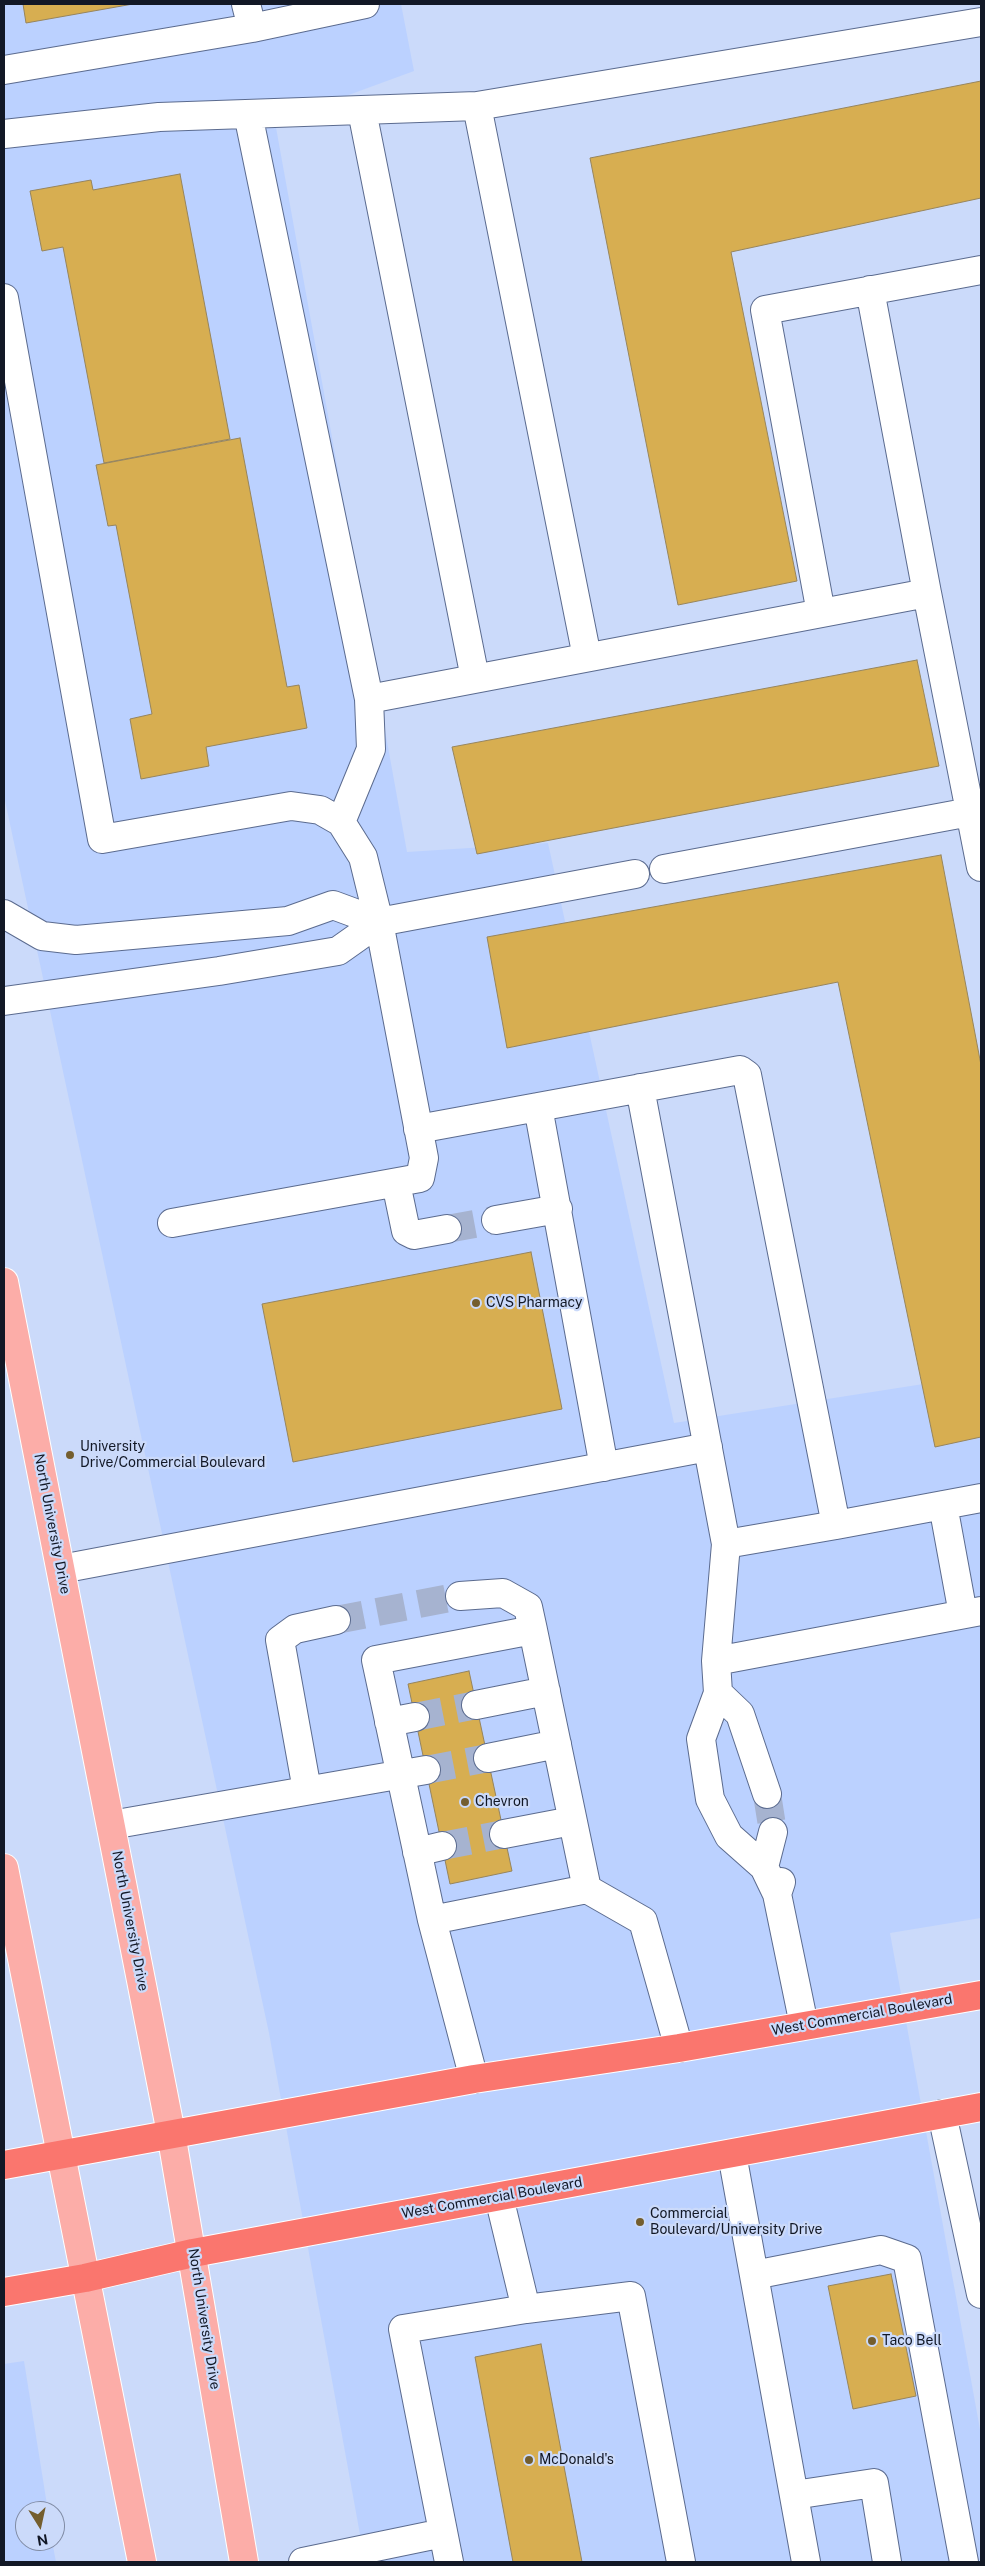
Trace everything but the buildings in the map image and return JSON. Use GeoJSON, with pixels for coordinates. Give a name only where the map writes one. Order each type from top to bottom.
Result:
{"type":"FeatureCollection","features":[{"type":"Feature","properties":{"kind":"highway","name":"West Commercial Boulevard"},"geometry":{"type":"LineString","coordinates":[[4,2165],[474,2079],[679,2048],[981,1994]]}},
{"type":"Feature","properties":{"kind":"highway","name":"West Commercial Boulevard"},"geometry":{"type":"LineString","coordinates":[[4,2292],[85,2278],[193,2253],[981,2107]]}},
{"type":"Feature","properties":{"kind":"main road","name":"North University Drive"},"geometry":{"type":"LineString","coordinates":[[4,1282],[171,2133],[193,2253],[244,2562]]}},
{"type":"Feature","properties":{"kind":"main road"},"geometry":{"type":"LineString","coordinates":[[4,1868],[142,2562]]}},
{"type":"Feature","properties":{"kind":"lane"},"geometry":{"type":"LineString","coordinates":[[4,70],[249,16],[365,4]]}},
{"type":"Feature","properties":{"kind":"lane"},"geometry":{"type":"LineString","coordinates":[[4,134],[159,117],[476,106],[981,22]]}},
{"type":"Feature","properties":{"kind":"lane"},"geometry":{"type":"LineString","coordinates":[[476,106],[587,657]]}},
{"type":"Feature","properties":{"kind":"lane"},"geometry":{"type":"LineString","coordinates":[[362,111],[475,678]]}},
{"type":"Feature","properties":{"kind":"lane"},"geometry":{"type":"LineString","coordinates":[[248,114],[368,698],[371,749],[341,822]]}},
{"type":"Feature","properties":{"kind":"lane"},"geometry":{"type":"LineString","coordinates":[[820,613],[765,310],[981,270]]}},
{"type":"Feature","properties":{"kind":"lane"},"geometry":{"type":"LineString","coordinates":[[870,290],[981,867]]}},
{"type":"Feature","properties":{"kind":"lane"},"geometry":{"type":"LineString","coordinates":[[4,298],[102,839],[291,806],[320,810],[341,822],[363,858],[379,922],[424,1158],[420,1178],[172,1223]]}},
{"type":"Feature","properties":{"kind":"lane"},"geometry":{"type":"LineString","coordinates":[[368,698],[927,593]]}},
{"type":"Feature","properties":{"kind":"lane"},"geometry":{"type":"LineString","coordinates":[[664,869],[970,812]]}},
{"type":"Feature","properties":{"kind":"lane"},"geometry":{"type":"LineString","coordinates":[[4,1001],[219,971],[338,951],[379,922],[635,874]]}},
{"type":"Feature","properties":{"kind":"lane"},"geometry":{"type":"LineString","coordinates":[[4,914],[42,936],[76,940],[288,920],[333,905],[379,922]]}},
{"type":"Feature","properties":{"kind":"lane"},"geometry":{"type":"LineString","coordinates":[[418,1129],[740,1070],[747,1074],[836,1525]]}},
{"type":"Feature","properties":{"kind":"lane"},"geometry":{"type":"LineString","coordinates":[[640,1088],[726,1544],[716,1661],[718,1693],[702,1738],[710,1799],[729,1836],[774,1881]]}},
{"type":"Feature","properties":{"kind":"lane"},"geometry":{"type":"LineString","coordinates":[[538,1107],[604,1467]]}},
{"type":"Feature","properties":{"kind":"lane"},"geometry":{"type":"LineString","coordinates":[[396,1183],[406,1231],[414,1235],[447,1229]]}},
{"type":"Feature","properties":{"kind":"lane"},"geometry":{"type":"LineString","coordinates":[[496,1220],[558,1209]]}},
{"type":"Feature","properties":{"kind":"lane"},"geometry":{"type":"LineString","coordinates":[[61,1569],[708,1447]]}},
{"type":"Feature","properties":{"kind":"lane"},"geometry":{"type":"LineString","coordinates":[[726,1544],[981,1498]]}},
{"type":"Feature","properties":{"kind":"lane"},"geometry":{"type":"LineString","coordinates":[[716,1661],[972,1612],[943,1505]]}},
{"type":"Feature","properties":{"kind":"lane"},"geometry":{"type":"LineString","coordinates":[[460,1596],[503,1593],[528,1607],[587,1889]]}},
{"type":"Feature","properties":{"kind":"lane"},"geometry":{"type":"LineString","coordinates":[[307,1790],[280,1640],[295,1629],[336,1620]]}},
{"type":"Feature","properties":{"kind":"lane"},"geometry":{"type":"LineString","coordinates":[[474,2079],[432,1920],[430,1849],[402,1719],[376,1660],[533,1630]]}},
{"type":"Feature","properties":{"kind":"lane"},"geometry":{"type":"LineString","coordinates":[[476,1704],[546,1691]]}},
{"type":"Feature","properties":{"kind":"lane"},"geometry":{"type":"LineString","coordinates":[[718,1693],[740,1714],[767,1794]]}},
{"type":"Feature","properties":{"kind":"lane"},"geometry":{"type":"LineString","coordinates":[[488,1758],[557,1744]]}},
{"type":"Feature","properties":{"kind":"lane"},"geometry":{"type":"LineString","coordinates":[[111,1825],[413,1772]]}},
{"type":"Feature","properties":{"kind":"lane"},"geometry":{"type":"LineString","coordinates":[[504,1834],[572,1820]]}},
{"type":"Feature","properties":{"kind":"lane"},"geometry":{"type":"LineString","coordinates":[[772,1832],[774,1881],[804,2025]]}},
{"type":"Feature","properties":{"kind":"lane"},"geometry":{"type":"LineString","coordinates":[[432,1920],[587,1889],[643,1921],[679,2048]]}},
{"type":"Feature","properties":{"kind":"lane"},"geometry":{"type":"LineString","coordinates":[[942,2114],[974,2230],[981,2294]]}},
{"type":"Feature","properties":{"kind":"lane"},"geometry":{"type":"LineString","coordinates":[[732,2154],[806,2562]]}},
{"type":"Feature","properties":{"kind":"lane"},"geometry":{"type":"LineString","coordinates":[[499,2197],[526,2309]]}},
{"type":"Feature","properties":{"kind":"lane"},"geometry":{"type":"LineString","coordinates":[[754,2275],[881,2250],[907,2259],[964,2562]]}},
{"type":"Feature","properties":{"kind":"lane"},"geometry":{"type":"LineString","coordinates":[[449,2562],[403,2329],[526,2309],[631,2296],[681,2562]]}},
{"type":"Feature","properties":{"kind":"lane"},"geometry":{"type":"LineString","coordinates":[[794,2495],[874,2483],[888,2562]]}},
{"type":"Feature","properties":{"kind":"lane"},"geometry":{"type":"LineString","coordinates":[[303,2562],[443,2533]]}},
{"type":"Feature","properties":{"kind":"shaded area"},"geometry":{"type":"Polygon","coordinates":[[[4,4],[401,4],[414,71],[275,122],[407,852],[548,843],[674,1423],[981,1375],[981,1918],[890,1933],[981,2435],[981,2562],[365,2562],[269,2033],[4,796],[4,4]]]}},
{"type":"Feature","properties":{"kind":"shaded area"},"geometry":{"type":"Polygon","coordinates":[[[24,2361],[46,2501],[15,2501],[15,2551],[54,2551],[56,2562],[4,2562],[4,2364],[24,2361]]]}},
{"type":"Feature","properties":{"kind":"tunnel"},"geometry":{"type":"LineString","coordinates":[[447,1229],[496,1220]]}},
{"type":"Feature","properties":{"kind":"tunnel"},"geometry":{"type":"LineString","coordinates":[[336,1620],[460,1596]]}},
{"type":"Feature","properties":{"kind":"tunnel"},"geometry":{"type":"LineString","coordinates":[[415,1717],[476,1705]]}},
{"type":"Feature","properties":{"kind":"tunnel"},"geometry":{"type":"LineString","coordinates":[[426,1770],[488,1758]]}},
{"type":"Feature","properties":{"kind":"tunnel"},"geometry":{"type":"LineString","coordinates":[[767,1794],[773,1832]]}},
{"type":"Feature","properties":{"kind":"tunnel"},"geometry":{"type":"LineString","coordinates":[[442,1846],[504,1834]]}},
{"type":"Feature","properties":{"kind":"place","name":"CVS Pharmacy"},"geometry":{"type":"Point","coordinates":[476,1303]}},
{"type":"Feature","properties":{"kind":"place","name":"University Drive/Commercial Boulevard"},"geometry":{"type":"Point","coordinates":[70,1455]}},
{"type":"Feature","properties":{"kind":"place","name":"Chevron"},"geometry":{"type":"Point","coordinates":[465,1802]}},
{"type":"Feature","properties":{"kind":"place","name":"Commercial Boulevard/University Drive"},"geometry":{"type":"Point","coordinates":[640,2222]}},
{"type":"Feature","properties":{"kind":"place","name":"Taco Bell"},"geometry":{"type":"Point","coordinates":[872,2341]}},
{"type":"Feature","properties":{"kind":"place","name":"McDonald's"},"geometry":{"type":"Point","coordinates":[529,2460]}}]}
